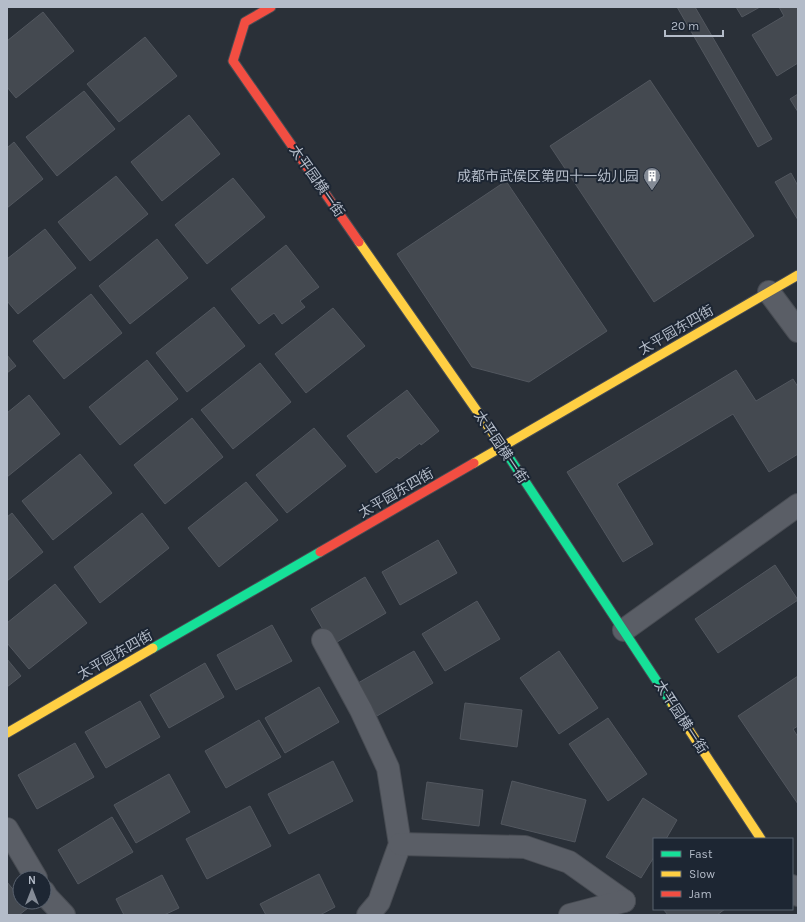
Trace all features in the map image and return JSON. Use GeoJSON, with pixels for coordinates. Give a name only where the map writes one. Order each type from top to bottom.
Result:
{"type":"FeatureCollection","features":[{"type":"Feature","properties":{"kind":"street","name":"太平园横一街"},"geometry":{"type":"LineString","coordinates":[[271,7],[245,22],[233,61],[502,447],[760,838]]}},
{"type":"Feature","properties":{"kind":"street","name":"太平园东四街"},"geometry":{"type":"LineString","coordinates":[[7,733],[798,275]]}},
{"type":"Feature","properties":{"kind":"street"},"geometry":{"type":"LineString","coordinates":[[769,292],[798,331]]}},
{"type":"Feature","properties":{"kind":"street"},"geometry":{"type":"LineString","coordinates":[[624,630],[798,505]]}},
{"type":"Feature","properties":{"kind":"street"},"geometry":{"type":"LineString","coordinates":[[323,640],[361,710],[388,768],[400,844],[379,902],[368,915]]}},
{"type":"Feature","properties":{"kind":"street"},"geometry":{"type":"LineString","coordinates":[[7,829],[31,870]]}},
{"type":"Feature","properties":{"kind":"street"},"geometry":{"type":"LineString","coordinates":[[400,844],[525,847],[569,862],[624,901],[570,915]]}},
{"type":"Feature","properties":{"kind":"street"},"geometry":{"type":"LineString","coordinates":[[52,902],[64,915]]}},
{"type":"Feature","properties":{"kind":"building"},"geometry":{"type":"Polygon","coordinates":[[[677,7],[695,7],[772,139],[758,147],[677,7]]]}},
{"type":"Feature","properties":{"kind":"building"},"geometry":{"type":"Polygon","coordinates":[[[736,7],[760,7],[742,17],[736,7]]]}},
{"type":"Feature","properties":{"kind":"building"},"geometry":{"type":"Polygon","coordinates":[[[779,7],[798,7],[798,63],[777,76],[752,35],[784,16],[779,7]]]}},
{"type":"Feature","properties":{"kind":"building"},"geometry":{"type":"Polygon","coordinates":[[[43,12],[74,51],[16,98],[7,87],[7,41],[43,12]]]}},
{"type":"Feature","properties":{"kind":"building"},"geometry":{"type":"Polygon","coordinates":[[[145,37],[177,76],[119,122],[87,84],[145,37]]]}},
{"type":"Feature","properties":{"kind":"building","name":"成都市武侯区第四十一幼儿园"},"geometry":{"type":"Polygon","coordinates":[[[650,80],[754,236],[654,302],[550,146],[650,80]]]}},
{"type":"Feature","properties":{"kind":"building"},"geometry":{"type":"Polygon","coordinates":[[[84,91],[115,129],[57,176],[26,137],[84,91]]]}},
{"type":"Feature","properties":{"kind":"building"},"geometry":{"type":"Polygon","coordinates":[[[798,94],[798,112],[790,99],[798,94]]]}},
{"type":"Feature","properties":{"kind":"building"},"geometry":{"type":"Polygon","coordinates":[[[189,115],[220,154],[162,201],[131,162],[189,115]]]}},
{"type":"Feature","properties":{"kind":"building"},"geometry":{"type":"Polygon","coordinates":[[[14,142],[43,179],[7,208],[7,148],[14,142]]]}},
{"type":"Feature","properties":{"kind":"building"},"geometry":{"type":"Polygon","coordinates":[[[791,173],[798,186],[798,220],[775,182],[791,173]]]}},
{"type":"Feature","properties":{"kind":"building"},"geometry":{"type":"Polygon","coordinates":[[[116,176],[148,214],[90,261],[58,222],[116,176]]]}},
{"type":"Feature","properties":{"kind":"building"},"geometry":{"type":"Polygon","coordinates":[[[233,178],[265,217],[207,264],[175,225],[233,178]]]}},
{"type":"Feature","properties":{"kind":"building"},"geometry":{"type":"Polygon","coordinates":[[[506,181],[607,331],[529,382],[472,367],[397,254],[506,181]]]}},
{"type":"Feature","properties":{"kind":"building"},"geometry":{"type":"Polygon","coordinates":[[[45,229],[76,268],[18,314],[7,301],[7,259],[45,229]]]}},
{"type":"Feature","properties":{"kind":"building"},"geometry":{"type":"Polygon","coordinates":[[[157,239],[188,278],[130,324],[99,286],[157,239]]]}},
{"type":"Feature","properties":{"kind":"building"},"geometry":{"type":"Polygon","coordinates":[[[286,245],[319,287],[300,301],[305,307],[282,324],[274,313],[259,324],[231,289],[286,245]]]}},
{"type":"Feature","properties":{"kind":"building"},"geometry":{"type":"Polygon","coordinates":[[[91,294],[122,333],[64,379],[33,341],[91,294]]]}},
{"type":"Feature","properties":{"kind":"building"},"geometry":{"type":"Polygon","coordinates":[[[214,307],[245,346],[187,392],[156,353],[214,307]]]}},
{"type":"Feature","properties":{"kind":"building"},"geometry":{"type":"Polygon","coordinates":[[[333,308],[365,346],[306,393],[275,354],[333,308]]]}},
{"type":"Feature","properties":{"kind":"building"},"geometry":{"type":"Polygon","coordinates":[[[7,355],[16,366],[7,373],[7,355]]]}},
{"type":"Feature","properties":{"kind":"building"},"geometry":{"type":"Polygon","coordinates":[[[147,360],[178,399],[120,445],[89,407],[147,360]]]}},
{"type":"Feature","properties":{"kind":"building"},"geometry":{"type":"Polygon","coordinates":[[[260,363],[291,402],[233,449],[201,410],[260,363]]]}},
{"type":"Feature","properties":{"kind":"building"},"geometry":{"type":"Polygon","coordinates":[[[736,370],[756,401],[793,379],[798,387],[798,454],[769,472],[733,414],[617,484],[653,544],[623,562],[567,472],[736,370]]]}},
{"type":"Feature","properties":{"kind":"building"},"geometry":{"type":"Polygon","coordinates":[[[407,390],[439,431],[399,459],[397,457],[376,473],[347,436],[407,390]]]}},
{"type":"Feature","properties":{"kind":"building"},"geometry":{"type":"Polygon","coordinates":[[[29,395],[60,434],[7,477],[7,413],[29,395]]]}},
{"type":"Feature","properties":{"kind":"building"},"geometry":{"type":"Polygon","coordinates":[[[192,418],[223,457],[165,504],[134,465],[192,418]]]}},
{"type":"Feature","properties":{"kind":"building"},"geometry":{"type":"Polygon","coordinates":[[[314,428],[346,466],[287,513],[256,475],[314,428]]]}},
{"type":"Feature","properties":{"kind":"building"},"geometry":{"type":"Polygon","coordinates":[[[80,454],[112,493],[53,540],[22,501],[80,454]]]}},
{"type":"Feature","properties":{"kind":"building"},"geometry":{"type":"Polygon","coordinates":[[[246,482],[278,520],[219,567],[188,528],[246,482]]]}},
{"type":"Feature","properties":{"kind":"building"},"geometry":{"type":"Polygon","coordinates":[[[12,513],[43,552],[7,581],[7,517],[12,513]]]}},
{"type":"Feature","properties":{"kind":"building"},"geometry":{"type":"Polygon","coordinates":[[[142,513],[169,548],[100,603],[74,567],[142,513]]]}},
{"type":"Feature","properties":{"kind":"building"},"geometry":{"type":"Polygon","coordinates":[[[438,540],[457,573],[400,605],[382,572],[438,540]]]}},
{"type":"Feature","properties":{"kind":"building"},"geometry":{"type":"Polygon","coordinates":[[[775,565],[798,600],[718,653],[695,619],[775,565]]]}},
{"type":"Feature","properties":{"kind":"building"},"geometry":{"type":"Polygon","coordinates":[[[365,577],[386,613],[332,645],[311,609],[365,577]]]}},
{"type":"Feature","properties":{"kind":"building"},"geometry":{"type":"Polygon","coordinates":[[[55,584],[87,623],[29,669],[7,643],[7,623],[55,584]]]}},
{"type":"Feature","properties":{"kind":"building"},"geometry":{"type":"Polygon","coordinates":[[[477,601],[500,639],[445,671],[422,634],[477,601]]]}},
{"type":"Feature","properties":{"kind":"building"},"geometry":{"type":"Polygon","coordinates":[[[272,625],[292,661],[236,690],[217,655],[272,625]]]}},
{"type":"Feature","properties":{"kind":"building"},"geometry":{"type":"Polygon","coordinates":[[[414,651],[433,683],[377,716],[358,683],[414,651]]]}},
{"type":"Feature","properties":{"kind":"building"},"geometry":{"type":"Polygon","coordinates":[[[559,651],[598,708],[559,734],[520,678],[559,651]]]}},
{"type":"Feature","properties":{"kind":"building"},"geometry":{"type":"Polygon","coordinates":[[[7,659],[21,676],[7,687],[7,659]]]}},
{"type":"Feature","properties":{"kind":"building"},"geometry":{"type":"Polygon","coordinates":[[[205,663],[224,697],[169,728],[150,695],[205,663]]]}},
{"type":"Feature","properties":{"kind":"building"},"geometry":{"type":"Polygon","coordinates":[[[798,676],[798,726],[793,729],[798,737],[798,804],[738,716],[798,676]]]}},
{"type":"Feature","properties":{"kind":"building"},"geometry":{"type":"Polygon","coordinates":[[[319,687],[339,722],[285,753],[265,718],[319,687]]]}},
{"type":"Feature","properties":{"kind":"building"},"geometry":{"type":"Polygon","coordinates":[[[140,701],[160,737],[106,768],[85,732],[140,701]]]}},
{"type":"Feature","properties":{"kind":"building"},"geometry":{"type":"Polygon","coordinates":[[[465,703],[522,710],[517,747],[460,739],[465,703]]]}},
{"type":"Feature","properties":{"kind":"building"},"geometry":{"type":"Polygon","coordinates":[[[608,718],[647,774],[608,801],[569,744],[608,718]]]}},
{"type":"Feature","properties":{"kind":"building"},"geometry":{"type":"Polygon","coordinates":[[[259,720],[281,757],[226,788],[205,751],[259,720]]]}},
{"type":"Feature","properties":{"kind":"building"},"geometry":{"type":"Polygon","coordinates":[[[75,743],[94,777],[37,809],[18,775],[75,743]]]}},
{"type":"Feature","properties":{"kind":"building"},"geometry":{"type":"Polygon","coordinates":[[[333,761],[353,801],[289,834],[268,794],[333,761]]]}},
{"type":"Feature","properties":{"kind":"building"},"geometry":{"type":"Polygon","coordinates":[[[169,774],[190,812],[136,843],[114,805],[169,774]]]}},
{"type":"Feature","properties":{"kind":"building"},"geometry":{"type":"Polygon","coordinates":[[[512,781],[586,800],[575,842],[501,824],[512,781]]]}},
{"type":"Feature","properties":{"kind":"building"},"geometry":{"type":"Polygon","coordinates":[[[427,782],[483,790],[479,826],[422,819],[427,782]]]}},
{"type":"Feature","properties":{"kind":"building"},"geometry":{"type":"Polygon","coordinates":[[[643,798],[677,820],[667,838],[653,838],[653,859],[641,878],[606,857],[643,798]]]}},
{"type":"Feature","properties":{"kind":"building"},"geometry":{"type":"Polygon","coordinates":[[[250,806],[271,846],[207,879],[186,839],[250,806]]]}},
{"type":"Feature","properties":{"kind":"building"},"geometry":{"type":"Polygon","coordinates":[[[112,817],[133,852],[78,884],[58,850],[112,817]]]}},
{"type":"Feature","properties":{"kind":"building"},"geometry":{"type":"Polygon","coordinates":[[[319,874],[335,907],[320,915],[266,915],[260,904],[319,874]]]}},
{"type":"Feature","properties":{"kind":"building"},"geometry":{"type":"Polygon","coordinates":[[[162,875],[179,908],[164,915],[124,915],[116,899],[162,875]]]}},
{"type":"Feature","properties":{"kind":"building"},"geometry":{"type":"Polygon","coordinates":[[[7,882],[12,888],[12,910],[25,910],[19,915],[7,915],[7,882]]]}},
{"type":"Feature","properties":{"kind":"building"},"geometry":{"type":"Polygon","coordinates":[[[664,910],[724,910],[717,915],[668,915],[664,910]]]}},
{"type":"Feature","properties":{"kind":"traffic: fast"},"geometry":{"type":"LineString","coordinates":[[505,451],[672,704]]}},
{"type":"Feature","properties":{"kind":"traffic: fast"},"geometry":{"type":"LineString","coordinates":[[153,648],[320,552]]}},
{"type":"Feature","properties":{"kind":"traffic: slow"},"geometry":{"type":"LineString","coordinates":[[359,242],[505,451]]}},
{"type":"Feature","properties":{"kind":"traffic: slow"},"geometry":{"type":"LineString","coordinates":[[474,463],[798,275]]}},
{"type":"Feature","properties":{"kind":"traffic: slow"},"geometry":{"type":"LineString","coordinates":[[7,733],[153,648]]}},
{"type":"Feature","properties":{"kind":"traffic: slow"},"geometry":{"type":"LineString","coordinates":[[672,704],[760,838]]}},
{"type":"Feature","properties":{"kind":"traffic: jam"},"geometry":{"type":"LineString","coordinates":[[271,7],[245,22],[233,61],[359,242]]}},
{"type":"Feature","properties":{"kind":"traffic: jam"},"geometry":{"type":"LineString","coordinates":[[320,552],[474,463]]}},
{"type":"Feature","properties":{"kind":"place","name":"成都市武侯区第四十一幼儿园"},"geometry":{"type":"Point","coordinates":[652,191]}}]}
